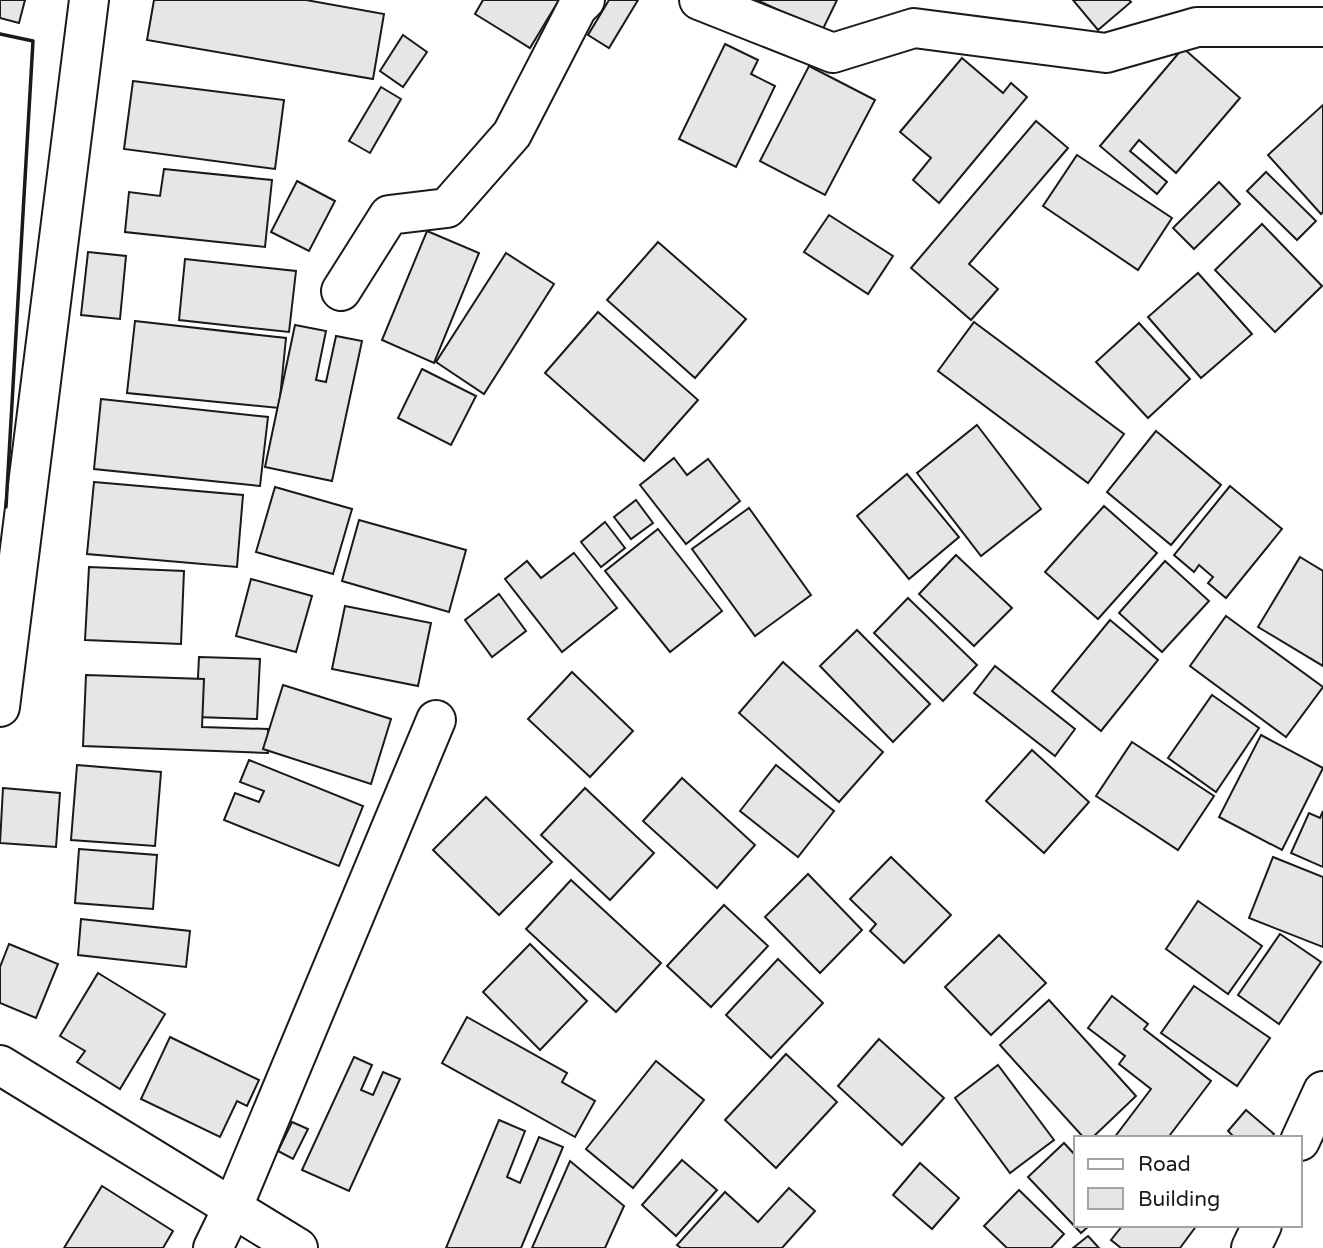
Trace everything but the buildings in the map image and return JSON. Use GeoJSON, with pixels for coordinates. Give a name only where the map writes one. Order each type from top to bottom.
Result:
{"type":"FeatureCollection","features":[{"type":"Feature","properties":{"kind":"street"},"geometry":{"type":"LineString","coordinates":[[0,707],[89,0]]}},
{"type":"Feature","properties":{"kind":"street"},"geometry":{"type":"LineString","coordinates":[[341,291],[389,215],[447,208],[512,134],[577,8],[585,0]]}},
{"type":"Feature","properties":{"kind":"street"},"geometry":{"type":"LineString","coordinates":[[699,0],[833,53],[914,28],[1106,53],[1197,27],[1323,27]]}},
{"type":"Feature","properties":{"kind":"street"},"geometry":{"type":"LineString","coordinates":[[1318,0],[1323,8]]}},
{"type":"Feature","properties":{"kind":"street"},"geometry":{"type":"LineString","coordinates":[[213,1248],[233,1209],[436,720]]}},
{"type":"Feature","properties":{"kind":"street"},"geometry":{"type":"LineString","coordinates":[[0,1065],[299,1248]]}},
{"type":"Feature","properties":{"kind":"street"},"geometry":{"type":"LineString","coordinates":[[1302,1137],[1323,1091]]}},
{"type":"Feature","properties":{"kind":"street"},"geometry":{"type":"LineString","coordinates":[[1251,1248],[1261,1227]]}},
{"type":"Feature","properties":{"kind":"wall"},"geometry":{"type":"LineString","coordinates":[[0,34],[33,41],[6,507]]}}]}
